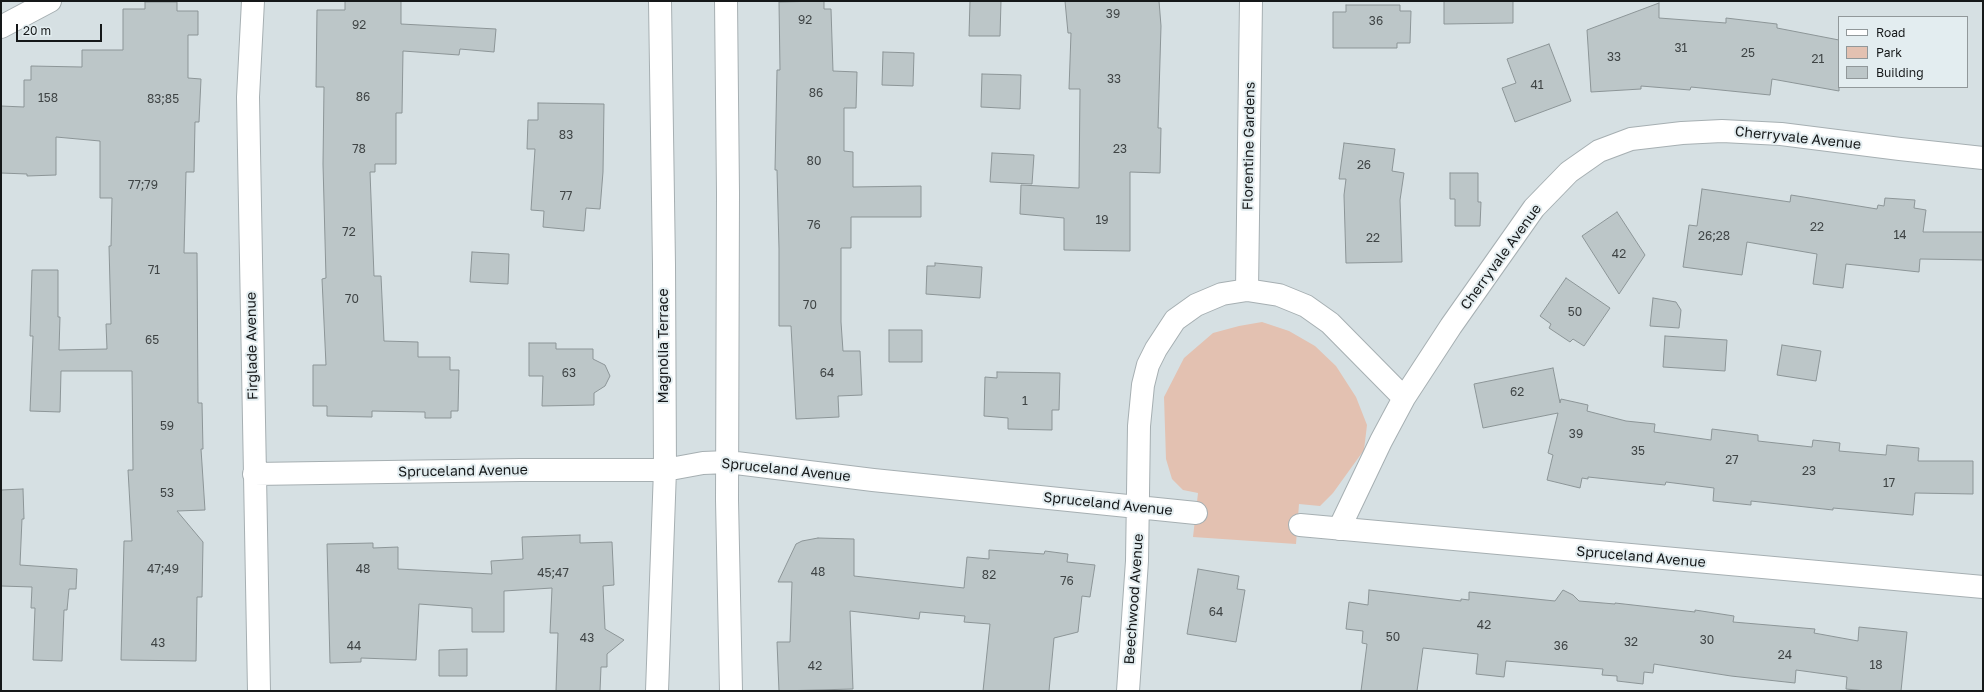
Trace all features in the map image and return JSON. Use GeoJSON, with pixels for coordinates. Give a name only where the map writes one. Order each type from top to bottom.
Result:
{"type":"FeatureCollection","features":[{"type":"Feature","properties":{"kind":"street"},"geometry":{"type":"LineString","coordinates":[[1,27],[50,1]]}},
{"type":"Feature","properties":{"kind":"street","name":"Firglade Avenue"},"geometry":{"type":"LineString","coordinates":[[253,1],[248,97],[259,691]]}},
{"type":"Feature","properties":{"kind":"street","name":"Magnolia Terrace"},"geometry":{"type":"LineString","coordinates":[[657,691],[665,470],[660,1]]}},
{"type":"Feature","properties":{"kind":"street"},"geometry":{"type":"LineString","coordinates":[[726,1],[728,587],[731,691]]}},
{"type":"Feature","properties":{"kind":"street","name":"Florentine Gardens"},"geometry":{"type":"LineString","coordinates":[[1247,290],[1251,1]]}},
{"type":"Feature","properties":{"kind":"street","name":"Cherryvale Avenue"},"geometry":{"type":"LineString","coordinates":[[1339,529],[1381,441],[1404,398],[1434,350],[1534,208],[1569,172],[1599,151],[1631,140],[1662,135],[1722,131],[1781,134],[1983,158]]}},
{"type":"Feature","properties":{"kind":"street","name":"Beechwood Avenue"},"geometry":{"type":"LineString","coordinates":[[1128,691],[1139,508],[1138,453],[1143,385],[1148,366],[1156,349],[1175,320],[1196,305],[1222,294],[1247,290],[1279,294],[1294,300],[1318,314],[1343,335],[1404,398]]}},
{"type":"Feature","properties":{"kind":"street","name":"Spruceland Avenue"},"geometry":{"type":"LineString","coordinates":[[254,474],[521,470],[665,470],[703,463],[728,462],[873,480],[1196,513]]}},
{"type":"Feature","properties":{"kind":"street","name":"Spruceland Avenue"},"geometry":{"type":"LineString","coordinates":[[1300,525],[1983,587]]}},
{"type":"Feature","properties":{"kind":"green space"},"geometry":{"type":"Polygon","coordinates":[[[1262,322],[1289,331],[1315,346],[1336,366],[1356,397],[1367,425],[1364,450],[1333,493],[1320,506],[1299,504],[1296,544],[1193,537],[1198,493],[1183,490],[1172,479],[1166,459],[1164,397],[1184,358],[1213,333],[1262,322]]]}},
{"type":"Feature","properties":{"kind":"building"},"geometry":{"type":"Polygon","coordinates":[[[345,1],[401,1],[401,24],[496,29],[494,52],[460,49],[459,55],[403,51],[402,113],[396,113],[396,164],[375,164],[375,172],[370,172],[374,276],[381,276],[384,341],[418,342],[418,357],[450,357],[450,370],[459,370],[458,411],[451,411],[451,418],[425,418],[425,412],[372,411],[372,417],[327,416],[327,406],[313,406],[313,365],[326,365],[322,279],[326,278],[323,164],[324,87],[316,87],[317,10],[345,10],[345,1]]]}},
{"type":"Feature","properties":{"kind":"building"},"geometry":{"type":"Polygon","coordinates":[[[824,1],[824,9],[831,9],[833,71],[857,72],[856,108],[844,108],[844,151],[853,152],[853,187],[921,186],[921,217],[851,217],[851,248],[841,248],[841,322],[843,351],[860,351],[862,395],[838,396],[839,417],[796,419],[791,326],[779,326],[777,170],[775,170],[777,70],[780,70],[779,2],[824,1]]]}},
{"type":"Feature","properties":{"kind":"building"},"geometry":{"type":"Polygon","coordinates":[[[970,1],[1001,1],[1000,36],[969,36],[970,1]]]}},
{"type":"Feature","properties":{"kind":"building"},"geometry":{"type":"Polygon","coordinates":[[[1065,1],[1159,1],[1161,26],[1158,128],[1161,128],[1160,173],[1130,172],[1130,251],[1064,250],[1064,218],[1020,214],[1021,185],[1079,188],[1080,89],[1069,89],[1071,33],[1068,33],[1065,1]]]}},
{"type":"Feature","properties":{"kind":"building"},"geometry":{"type":"Polygon","coordinates":[[[1444,1],[1513,1],[1513,23],[1444,24],[1444,1]]]}},
{"type":"Feature","properties":{"kind":"building"},"geometry":{"type":"Polygon","coordinates":[[[145,2],[177,2],[177,11],[198,11],[198,35],[188,35],[188,78],[201,79],[199,122],[195,122],[194,172],[186,172],[184,253],[197,253],[198,403],[202,403],[203,449],[201,449],[205,510],[177,511],[203,542],[202,597],[197,597],[196,661],[121,660],[124,541],[132,541],[128,470],[133,470],[132,371],[61,371],[60,412],[30,411],[33,336],[30,336],[32,270],[58,270],[58,317],[60,317],[59,350],[107,349],[106,324],[111,324],[109,246],[111,246],[112,198],[100,198],[100,141],[56,137],[56,175],[27,176],[27,174],[1,173],[1,106],[24,107],[24,80],[31,80],[31,66],[82,67],[82,50],[123,50],[123,9],[145,9],[145,2]]]}},
{"type":"Feature","properties":{"kind":"building"},"geometry":{"type":"Polygon","coordinates":[[[1659,3],[1659,18],[1726,23],[1726,18],[1777,24],[1777,28],[1838,40],[1839,91],[1772,79],[1770,95],[1691,87],[1690,90],[1641,86],[1641,89],[1591,92],[1587,30],[1659,3]]]}},
{"type":"Feature","properties":{"kind":"building"},"geometry":{"type":"Polygon","coordinates":[[[1346,5],[1400,5],[1400,11],[1411,11],[1410,43],[1397,43],[1397,48],[1333,48],[1333,12],[1346,12],[1346,5]]]}},
{"type":"Feature","properties":{"kind":"building"},"geometry":{"type":"Polygon","coordinates":[[[1549,44],[1571,101],[1515,122],[1502,88],[1516,83],[1507,59],[1549,44]]]}},
{"type":"Feature","properties":{"kind":"building"},"geometry":{"type":"Polygon","coordinates":[[[883,52],[914,53],[913,86],[882,85],[883,52]]]}},
{"type":"Feature","properties":{"kind":"building"},"geometry":{"type":"Polygon","coordinates":[[[982,74],[1021,75],[1020,109],[981,107],[982,74]]]}},
{"type":"Feature","properties":{"kind":"building"},"geometry":{"type":"Polygon","coordinates":[[[538,103],[604,104],[603,172],[600,209],[586,208],[584,231],[543,227],[544,211],[531,210],[535,149],[527,149],[528,120],[538,120],[538,103]]]}},
{"type":"Feature","properties":{"kind":"building"},"geometry":{"type":"Polygon","coordinates":[[[1344,143],[1395,149],[1392,171],[1404,173],[1400,200],[1402,262],[1346,263],[1344,195],[1346,179],[1339,179],[1344,143]]]}},
{"type":"Feature","properties":{"kind":"building"},"geometry":{"type":"Polygon","coordinates":[[[992,153],[1034,155],[1032,184],[990,182],[992,153]]]}},
{"type":"Feature","properties":{"kind":"building"},"geometry":{"type":"Polygon","coordinates":[[[1450,173],[1478,173],[1478,202],[1481,202],[1480,226],[1455,226],[1455,199],[1450,199],[1450,173]]]}},
{"type":"Feature","properties":{"kind":"building"},"geometry":{"type":"Polygon","coordinates":[[[1702,189],[1790,202],[1791,195],[1877,209],[1878,205],[1884,206],[1885,198],[1915,200],[1914,208],[1926,210],[1923,232],[1983,232],[1983,260],[1920,259],[1919,272],[1846,264],[1843,288],[1813,284],[1817,254],[1747,242],[1742,275],[1683,267],[1689,225],[1697,226],[1702,189]]]}},
{"type":"Feature","properties":{"kind":"building"},"geometry":{"type":"Polygon","coordinates":[[[1617,212],[1645,255],[1619,294],[1582,236],[1617,212]]]}},
{"type":"Feature","properties":{"kind":"building"},"geometry":{"type":"Polygon","coordinates":[[[472,252],[509,254],[508,284],[470,282],[472,252]]]}},
{"type":"Feature","properties":{"kind":"building"},"geometry":{"type":"Polygon","coordinates":[[[935,263],[982,267],[980,298],[926,294],[927,266],[935,266],[935,263]]]}},
{"type":"Feature","properties":{"kind":"building"},"geometry":{"type":"Polygon","coordinates":[[[1566,278],[1610,308],[1584,346],[1573,339],[1570,342],[1549,328],[1551,324],[1540,316],[1566,278]]]}},
{"type":"Feature","properties":{"kind":"building"},"geometry":{"type":"Polygon","coordinates":[[[1653,298],[1676,302],[1681,310],[1679,328],[1650,326],[1653,298]]]}},
{"type":"Feature","properties":{"kind":"building"},"geometry":{"type":"Polygon","coordinates":[[[889,330],[922,330],[922,362],[889,362],[889,330]]]}},
{"type":"Feature","properties":{"kind":"building"},"geometry":{"type":"Polygon","coordinates":[[[1665,336],[1727,340],[1725,371],[1663,367],[1665,336]]]}},
{"type":"Feature","properties":{"kind":"building"},"geometry":{"type":"Polygon","coordinates":[[[529,343],[556,343],[556,349],[593,349],[593,359],[605,365],[610,376],[605,386],[594,393],[594,405],[542,406],[543,376],[529,376],[529,343]]]}},
{"type":"Feature","properties":{"kind":"building"},"geometry":{"type":"Polygon","coordinates":[[[1782,345],[1821,351],[1816,381],[1777,375],[1782,345]]]}},
{"type":"Feature","properties":{"kind":"building"},"geometry":{"type":"Polygon","coordinates":[[[1553,368],[1560,403],[1561,399],[1588,405],[1587,411],[1626,421],[1655,424],[1654,432],[1711,440],[1712,429],[1758,435],[1758,441],[1812,447],[1813,440],[1840,443],[1839,451],[1886,455],[1887,445],[1919,448],[1918,461],[1973,461],[1973,494],[1915,493],[1913,515],[1833,508],[1833,510],[1751,501],[1751,505],[1713,501],[1714,488],[1666,482],[1665,485],[1588,477],[1588,479],[1582,478],[1580,488],[1547,480],[1553,455],[1548,453],[1558,413],[1483,428],[1474,384],[1553,368]]]}},
{"type":"Feature","properties":{"kind":"building"},"geometry":{"type":"Polygon","coordinates":[[[997,372],[1060,373],[1059,410],[1052,410],[1052,430],[1008,429],[1008,418],[984,416],[985,377],[997,378],[997,372]]]}},
{"type":"Feature","properties":{"kind":"building"},"geometry":{"type":"Polygon","coordinates":[[[23,489],[24,519],[22,519],[20,565],[77,569],[76,589],[69,589],[67,610],[64,610],[62,661],[33,660],[35,608],[31,608],[32,587],[1,586],[1,490],[23,489]]]}},
{"type":"Feature","properties":{"kind":"building"},"geometry":{"type":"Polygon","coordinates":[[[580,535],[580,543],[612,542],[614,585],[603,586],[605,629],[624,640],[607,654],[607,667],[601,667],[600,691],[556,691],[558,633],[550,633],[552,588],[504,591],[504,632],[472,632],[472,608],[419,604],[416,660],[361,658],[361,662],[330,663],[327,544],[373,543],[373,548],[398,547],[398,569],[492,574],[491,561],[523,559],[522,537],[580,535]]]}},
{"type":"Feature","properties":{"kind":"building"},"geometry":{"type":"Polygon","coordinates":[[[818,538],[854,539],[854,576],[964,588],[967,557],[989,559],[989,550],[1044,554],[1045,551],[1068,554],[1067,562],[1095,565],[1090,597],[1082,596],[1078,632],[1054,638],[1049,691],[983,691],[990,624],[964,622],[965,616],[920,612],[919,619],[850,611],[853,689],[779,691],[777,642],[790,642],[792,582],[778,582],[796,544],[802,541],[818,538]]]}},
{"type":"Feature","properties":{"kind":"building"},"geometry":{"type":"Polygon","coordinates":[[[1198,569],[1239,576],[1237,589],[1245,590],[1236,642],[1187,634],[1198,569]]]}},
{"type":"Feature","properties":{"kind":"building"},"geometry":{"type":"Polygon","coordinates":[[[1369,590],[1461,601],[1461,599],[1469,600],[1469,592],[1555,601],[1563,590],[1573,595],[1579,601],[1615,603],[1695,612],[1695,610],[1734,616],[1733,622],[1815,629],[1814,633],[1858,641],[1859,627],[1907,632],[1901,691],[1866,691],[1846,689],[1847,677],[1796,670],[1795,683],[1731,676],[1654,664],[1653,673],[1644,672],[1643,684],[1617,681],[1617,676],[1602,675],[1603,669],[1506,661],[1504,677],[1476,674],[1478,654],[1423,648],[1417,691],[1361,691],[1367,644],[1362,643],[1363,631],[1346,629],[1349,602],[1368,605],[1369,590]]]}},
{"type":"Feature","properties":{"kind":"building"},"geometry":{"type":"Polygon","coordinates":[[[467,649],[467,676],[439,676],[439,650],[467,649]]]}}]}
